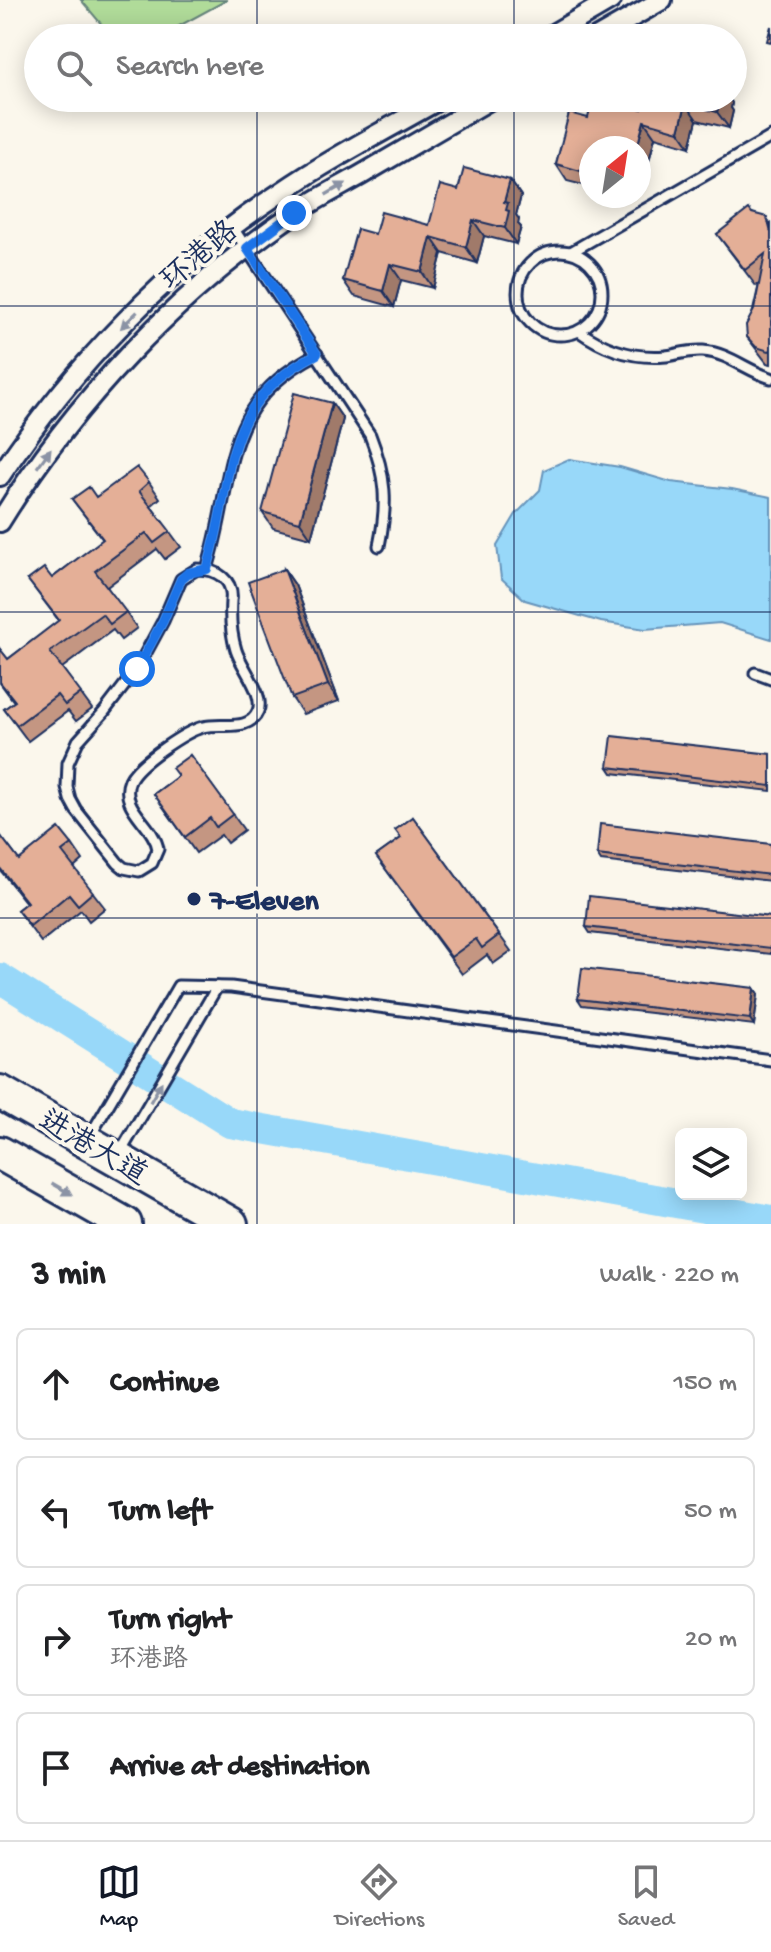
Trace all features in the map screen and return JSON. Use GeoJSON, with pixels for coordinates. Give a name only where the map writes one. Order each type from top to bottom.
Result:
{"type":"FeatureCollection","features":[{"type":"Feature","properties":{"kind":"highway","name":"进港大道"},"geometry":{"type":"LineString","coordinates":[[0,1092],[231,1224]]}},
{"type":"Feature","properties":{"kind":"highway","name":"进港大道"},"geometry":{"type":"LineString","coordinates":[[0,1153],[125,1224]]}},
{"type":"Feature","properties":{"kind":"street"},"geometry":{"type":"LineString","coordinates":[[570,24],[611,0]]}},
{"type":"Feature","properties":{"kind":"street"},"geometry":{"type":"LineString","coordinates":[[620,24],[662,0]]}},
{"type":"Feature","properties":{"kind":"street","name":"环港路"},"geometry":{"type":"LineString","coordinates":[[0,476],[36,425],[98,351],[167,283],[280,192],[418,112]]}},
{"type":"Feature","properties":{"kind":"street","name":"环港路"},"geometry":{"type":"LineString","coordinates":[[0,522],[56,441],[117,368],[184,301],[294,213],[469,112]]}},
{"type":"Feature","properties":{"kind":"lane"},"geometry":{"type":"LineString","coordinates":[[571,252],[771,137]]}},
{"type":"Feature","properties":{"kind":"lane"},"geometry":{"type":"LineString","coordinates":[[233,228],[370,435],[381,462],[386,490],[385,518],[379,546]]}},
{"type":"Feature","properties":{"kind":"lane"},"geometry":{"type":"LineString","coordinates":[[551,251],[571,252],[589,262],[600,279],[599,309],[579,331],[559,335],[539,330],[524,316],[518,296],[521,276],[533,260],[551,251]]}},
{"type":"Feature","properties":{"kind":"lane"},"geometry":{"type":"LineString","coordinates":[[579,331],[602,345],[628,354],[661,356],[701,351],[724,355],[771,378]]}},
{"type":"Feature","properties":{"kind":"lane"},"geometry":{"type":"LineString","coordinates":[[207,569],[221,520],[230,457],[244,420],[268,387],[283,374],[317,354]]}},
{"type":"Feature","properties":{"kind":"lane"},"geometry":{"type":"LineString","coordinates":[[207,569],[224,577],[230,585],[232,633],[241,664],[257,691],[260,701],[258,711],[243,725],[213,725],[194,730],[136,770],[128,789],[128,799],[153,835],[158,849],[157,857],[146,868],[131,871],[118,863],[76,810],[67,787],[68,763],[78,741],[121,691],[144,657],[181,579],[188,573],[207,569]]}},
{"type":"Feature","properties":{"kind":"lane"},"geometry":{"type":"LineString","coordinates":[[755,673],[771,679]]}},
{"type":"Feature","properties":{"kind":"lane"},"geometry":{"type":"LineString","coordinates":[[87,1142],[178,986],[217,987],[771,1060]]}},
{"type":"Feature","properties":{"kind":"lane"},"geometry":{"type":"LineString","coordinates":[[116,1159],[217,987]]}},
{"type":"Feature","properties":{"kind":"green space"},"geometry":{"type":"Polygon","coordinates":[[[81,0],[227,0],[183,24],[101,24],[81,0]]]}},
{"type":"Feature","properties":{"kind":"water"},"geometry":{"type":"Polygon","coordinates":[[[569,459],[620,467],[671,482],[771,497],[771,639],[720,623],[645,629],[601,622],[525,600],[501,578],[497,546],[516,514],[540,490],[544,470],[569,459]]]}},
{"type":"Feature","properties":{"kind":"building"},"geometry":{"type":"Polygon","coordinates":[[[590,112],[684,112],[679,131],[644,121],[640,136],[579,136],[579,171],[556,164],[569,113],[588,118],[590,112]]]}},
{"type":"Feature","properties":{"kind":"building"},"geometry":{"type":"Polygon","coordinates":[[[464,168],[510,180],[504,202],[508,203],[506,210],[509,211],[505,228],[473,220],[466,247],[431,237],[422,272],[390,264],[383,291],[343,280],[357,229],[375,234],[381,212],[429,225],[440,185],[458,190],[464,168]]]}},
{"type":"Feature","properties":{"kind":"building"},"geometry":{"type":"Polygon","coordinates":[[[749,209],[752,213],[767,217],[771,233],[769,351],[756,347],[747,337],[746,325],[754,310],[765,254],[745,270],[717,234],[749,209]]]}},
{"type":"Feature","properties":{"kind":"building"},"geometry":{"type":"Polygon","coordinates":[[[294,393],[332,403],[300,522],[262,512],[294,393]]]}},
{"type":"Feature","properties":{"kind":"building"},"geometry":{"type":"Polygon","coordinates":[[[137,467],[149,482],[139,491],[170,531],[154,543],[146,533],[95,571],[126,612],[110,624],[102,614],[50,652],[81,693],[65,705],[57,695],[17,725],[4,709],[15,701],[0,682],[0,649],[8,659],[59,620],[28,580],[44,568],[52,578],[103,539],[72,499],[89,487],[96,497],[137,467]]]}},
{"type":"Feature","properties":{"kind":"building"},"geometry":{"type":"Polygon","coordinates":[[[284,569],[328,685],[292,698],[248,582],[284,569]]]}},
{"type":"Feature","properties":{"kind":"building"},"geometry":{"type":"Polygon","coordinates":[[[612,736],[771,754],[771,786],[608,767],[612,736]]]}},
{"type":"Feature","properties":{"kind":"building"},"geometry":{"type":"Polygon","coordinates":[[[190,755],[233,814],[216,827],[210,818],[185,837],[154,794],[178,776],[172,768],[190,755]]]}},
{"type":"Feature","properties":{"kind":"building"},"geometry":{"type":"Polygon","coordinates":[[[413,817],[499,935],[482,948],[476,939],[451,957],[376,856],[401,838],[395,830],[413,817]]]}},
{"type":"Feature","properties":{"kind":"building"},"geometry":{"type":"Polygon","coordinates":[[[600,824],[771,844],[771,875],[597,855],[600,824]]]}},
{"type":"Feature","properties":{"kind":"building"},"geometry":{"type":"Polygon","coordinates":[[[59,828],[72,844],[62,852],[93,892],[78,905],[69,894],[30,926],[17,910],[27,902],[0,868],[0,835],[19,860],[59,828]]]}},
{"type":"Feature","properties":{"kind":"building"},"geometry":{"type":"Polygon","coordinates":[[[589,896],[771,917],[771,948],[586,927],[589,896]]]}},
{"type":"Feature","properties":{"kind":"building"},"geometry":{"type":"Polygon","coordinates":[[[582,968],[754,988],[750,1019],[578,999],[582,968]]]}},
{"type":"Feature","properties":{"kind":"waterway"},"geometry":{"type":"LineString","coordinates":[[0,978],[230,1123],[771,1220]]}},
{"type":"Feature","properties":{"kind":"place","name":"7-Eleven"},"geometry":{"type":"Point","coordinates":[194,899]}},
{"type":"Feature","properties":{"kind":"route"},"geometry":{"type":"LineString","coordinates":[[137,669],[181,579],[197,569],[207,569],[221,520],[230,457],[244,420],[268,387],[299,363],[317,354],[247,248],[294,213]]}}]}
